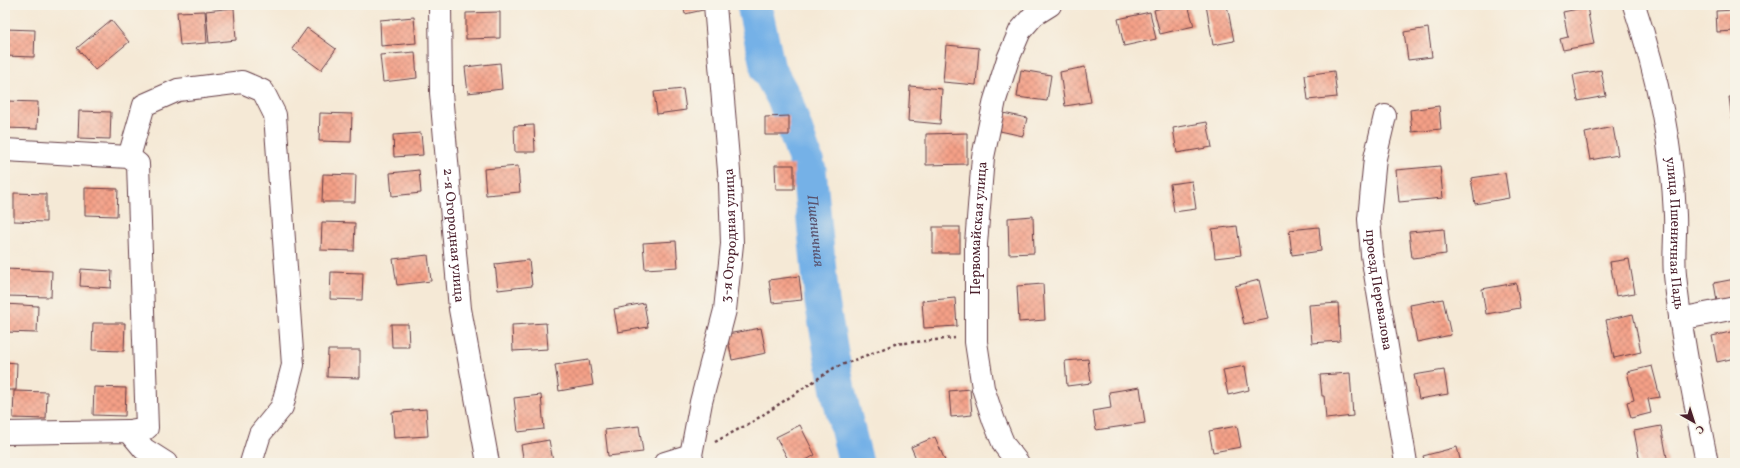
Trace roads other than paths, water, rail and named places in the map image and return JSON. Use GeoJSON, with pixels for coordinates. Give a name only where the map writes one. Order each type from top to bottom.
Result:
{"type":"FeatureCollection","features":[{"type":"Feature","properties":{"kind":"street","name":"2-я Огородная улица"},"geometry":{"type":"LineString","coordinates":[[440,5],[441,93],[460,310],[488,463]]}},
{"type":"Feature","properties":{"kind":"street","name":"3-я Огородная улица"},"geometry":{"type":"LineString","coordinates":[[692,459],[701,402],[725,310],[732,244],[730,183],[715,5]]}},
{"type":"Feature","properties":{"kind":"street","name":"Первомайская улица"},"geometry":{"type":"LineString","coordinates":[[1018,463],[1004,445],[983,388],[976,336],[976,244],[983,156],[994,106],[1008,59],[1020,31],[1034,15],[1050,5]]}},
{"type":"Feature","properties":{"kind":"street","name":"улица Пшеничная Падь"},"geometry":{"type":"LineString","coordinates":[[1634,5],[1659,90],[1666,132],[1675,215],[1675,274],[1680,319],[1707,463]]}},
{"type":"Feature","properties":{"kind":"street"},"geometry":{"type":"LineString","coordinates":[[129,157],[144,105],[178,90],[242,82],[263,92],[275,115],[293,365],[282,407],[260,434],[251,463]]}},
{"type":"Feature","properties":{"kind":"street","name":"проезд Перевалова"},"geometry":{"type":"LineString","coordinates":[[1385,116],[1375,158],[1369,219],[1372,255],[1406,463]]}},
{"type":"Feature","properties":{"kind":"street"},"geometry":{"type":"LineString","coordinates":[[5,150],[129,157],[138,164],[147,428],[129,431],[5,433]]}},
{"type":"Feature","properties":{"kind":"street"},"geometry":{"type":"LineString","coordinates":[[1680,319],[1735,308]]}},
{"type":"Feature","properties":{"kind":"street"},"geometry":{"type":"LineString","coordinates":[[129,431],[144,449],[166,463]]}},
{"type":"Feature","properties":{"kind":"street"},"geometry":{"type":"LineString","coordinates":[[665,463],[692,459]]}},
{"type":"Feature","properties":{"kind":"waterway","name":"Пшеничная"},"geometry":{"type":"LineString","coordinates":[[754,5],[768,69],[785,100],[809,170],[822,302],[838,391],[856,463]]}}]}
